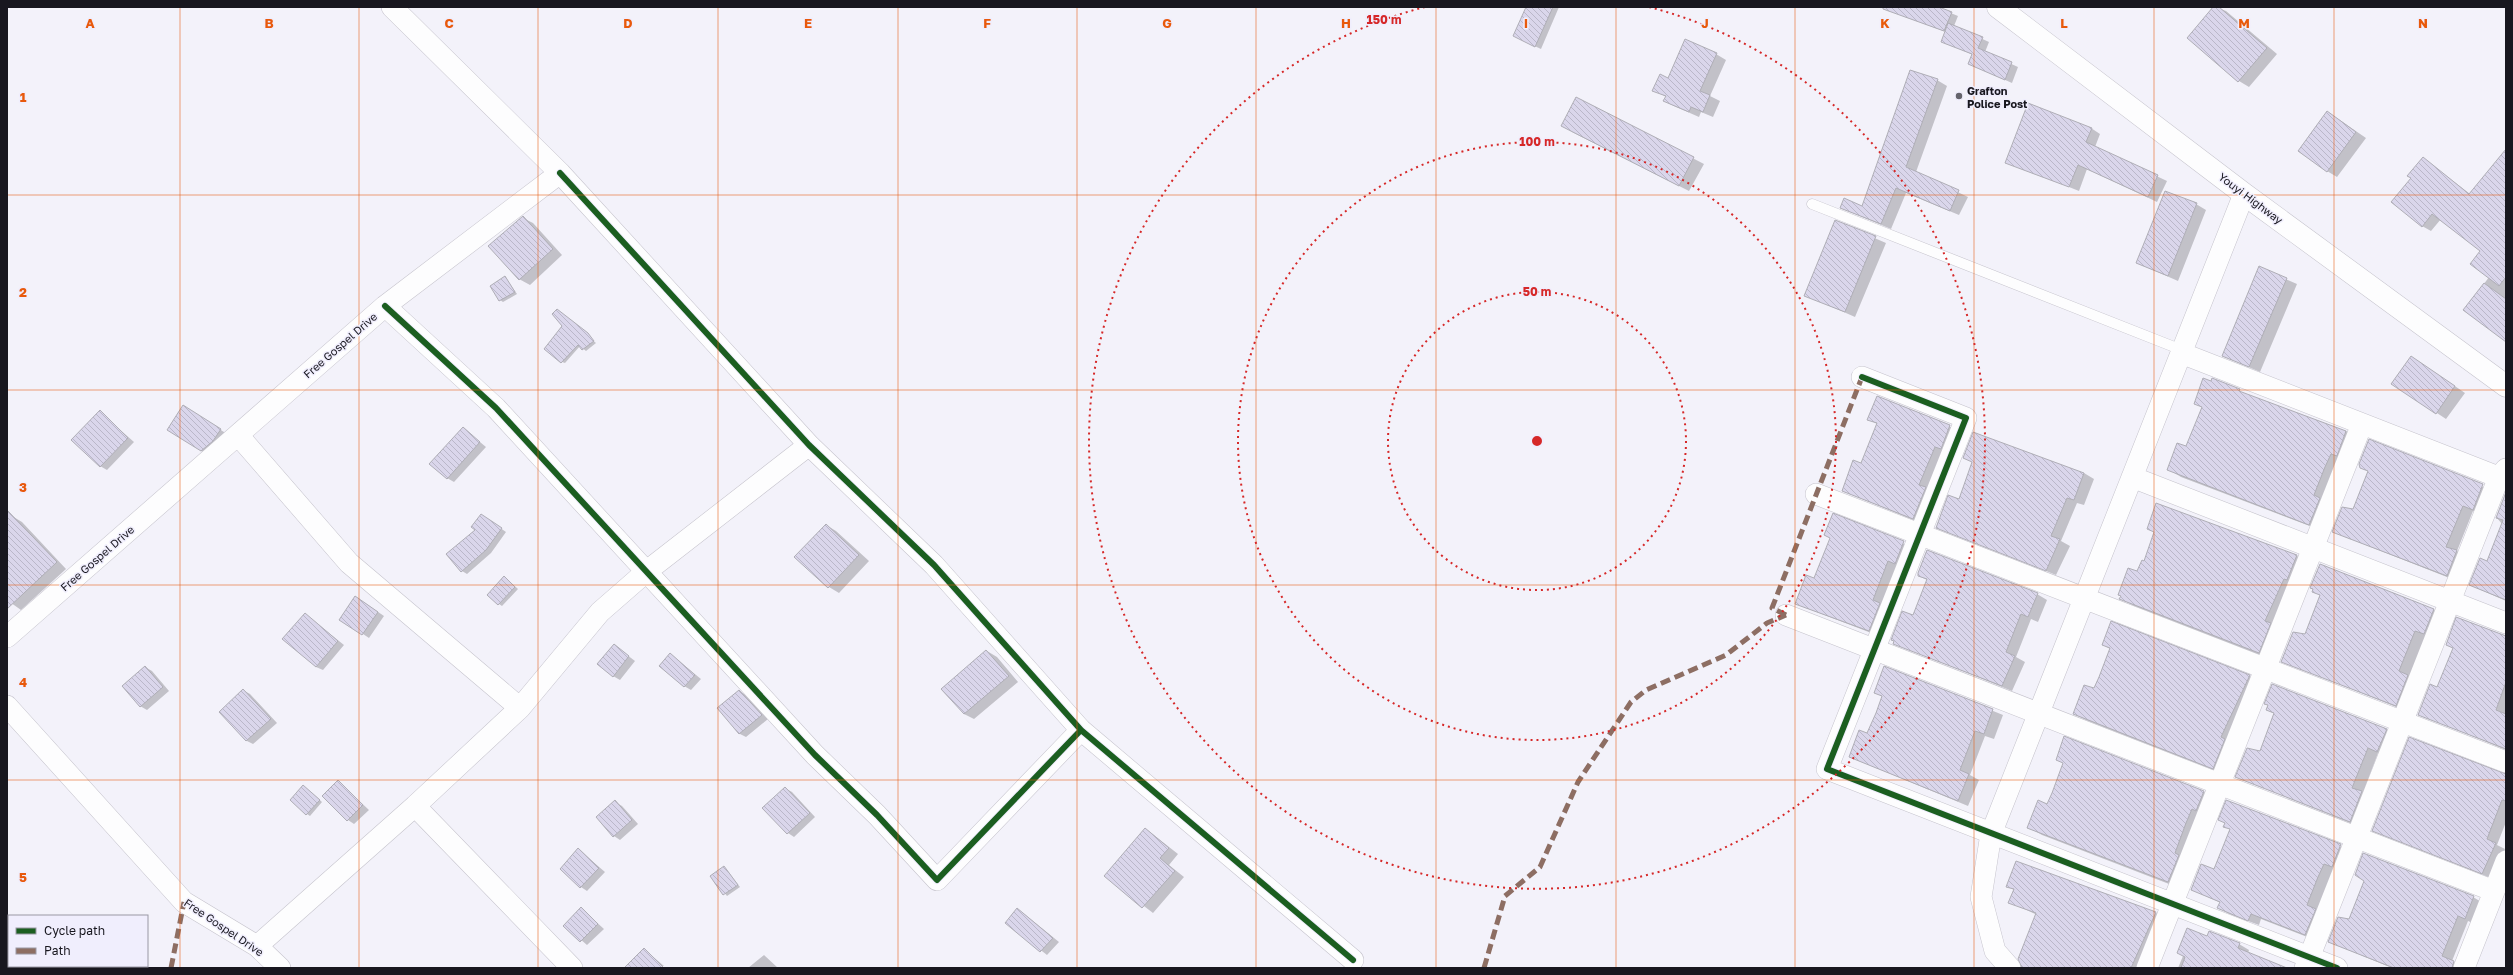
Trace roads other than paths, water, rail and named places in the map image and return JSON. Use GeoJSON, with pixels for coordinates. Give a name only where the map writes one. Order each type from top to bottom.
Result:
{"type":"FeatureCollection","features":[{"type":"Feature","properties":{"kind":"main road","name":"Youyi Highway"},"geometry":{"type":"LineString","coordinates":[[1998,7],[2244,194],[2506,386]]}},
{"type":"Feature","properties":{"kind":"street"},"geometry":{"type":"LineString","coordinates":[[392,7],[560,173],[809,445],[934,565],[1081,730],[1353,960]]}},
{"type":"Feature","properties":{"kind":"street","name":"Free Gospel Drive"},"geometry":{"type":"LineString","coordinates":[[7,637],[385,306],[560,173]]}},
{"type":"Feature","properties":{"kind":"street"},"geometry":{"type":"LineString","coordinates":[[2010,968],[1995,951],[1981,897],[1991,834],[2244,194]]}},
{"type":"Feature","properties":{"kind":"street"},"geometry":{"type":"LineString","coordinates":[[385,306],[496,408],[816,755],[877,815],[937,880],[1081,730]]}},
{"type":"Feature","properties":{"kind":"street"},"geometry":{"type":"LineString","coordinates":[[2182,352],[2362,424],[2504,475],[2450,601],[2307,963]]}},
{"type":"Feature","properties":{"kind":"street"},"geometry":{"type":"LineString","coordinates":[[1862,378],[1966,418],[1827,770],[2173,904],[2307,963],[2337,968]]}},
{"type":"Feature","properties":{"kind":"street"},"geometry":{"type":"LineString","coordinates":[[2147,968],[2362,424]]}},
{"type":"Feature","properties":{"kind":"street"},"geometry":{"type":"LineString","coordinates":[[238,435],[349,563],[520,708]]}},
{"type":"Feature","properties":{"kind":"street"},"geometry":{"type":"LineString","coordinates":[[257,946],[415,806],[520,708],[600,612],[647,571],[809,445]]}},
{"type":"Feature","properties":{"kind":"street"},"geometry":{"type":"LineString","coordinates":[[2132,477],[2506,623]]}},
{"type":"Feature","properties":{"kind":"street"},"geometry":{"type":"LineString","coordinates":[[1816,494],[2085,597],[2506,762]]}},
{"type":"Feature","properties":{"kind":"street"},"geometry":{"type":"LineString","coordinates":[[1786,615],[2494,891]]}},
{"type":"Feature","properties":{"kind":"street","name":"Free Gospel Drive"},"geometry":{"type":"LineString","coordinates":[[7,706],[184,902],[257,946],[280,968]]}},
{"type":"Feature","properties":{"kind":"street"},"geometry":{"type":"LineString","coordinates":[[415,806],[572,968]]}},
{"type":"Feature","properties":{"kind":"street"},"geometry":{"type":"LineString","coordinates":[[2464,968],[2506,861]]}},
{"type":"Feature","properties":{"kind":"lane"},"geometry":{"type":"LineString","coordinates":[[1812,204],[2182,352]]}},
{"type":"Feature","properties":{"kind":"place","name":"Grafton Police Post"},"geometry":{"type":"Point","coordinates":[1959,96]}}]}
